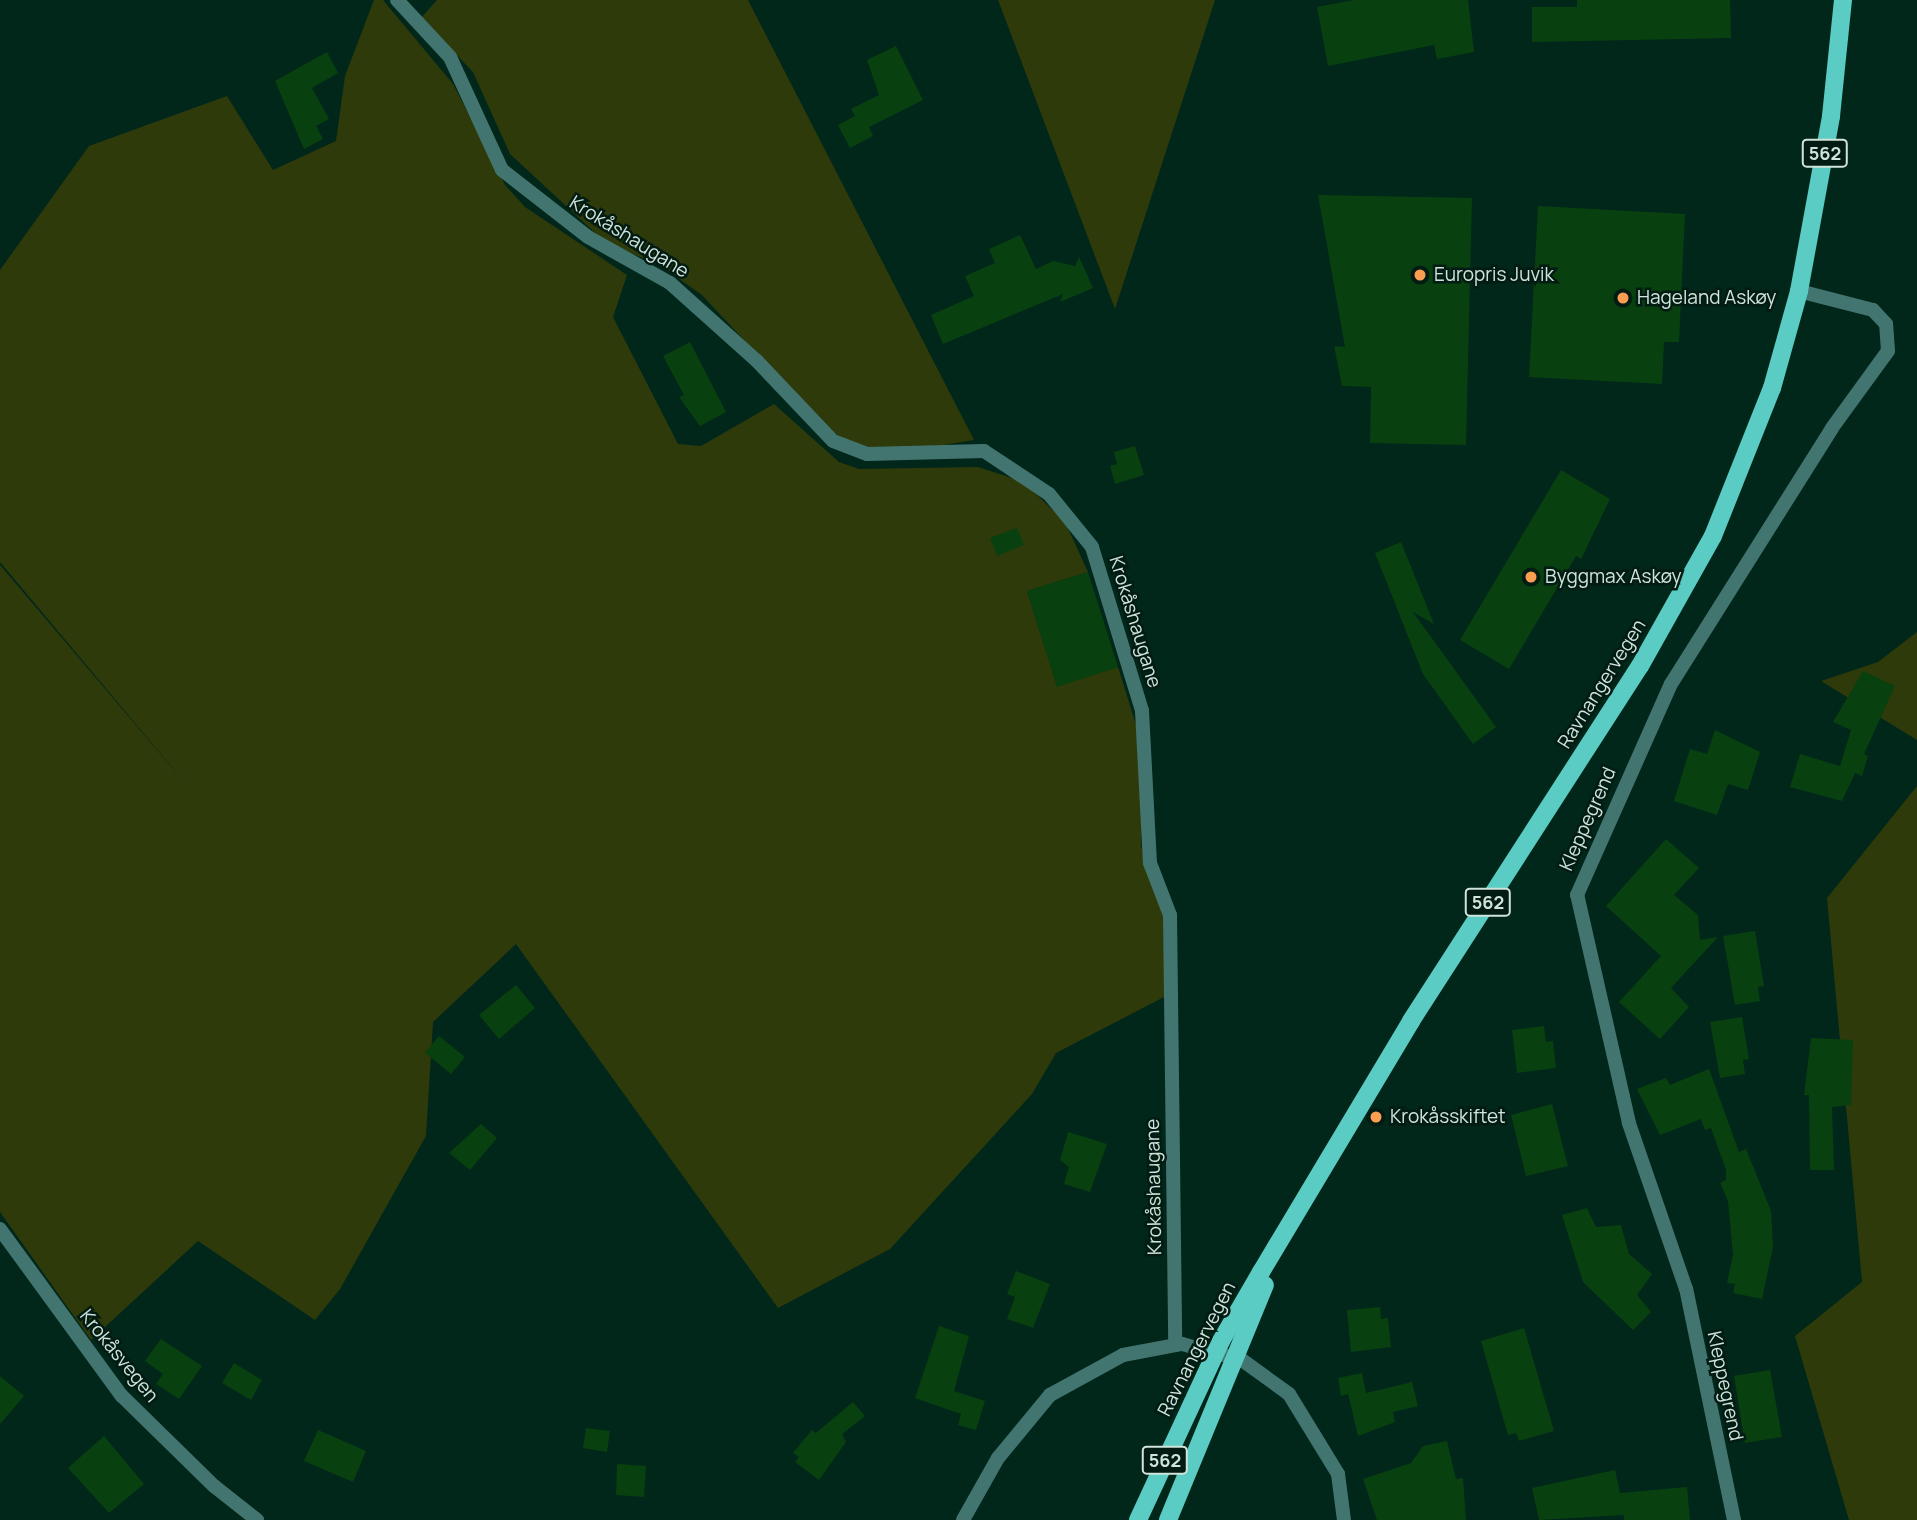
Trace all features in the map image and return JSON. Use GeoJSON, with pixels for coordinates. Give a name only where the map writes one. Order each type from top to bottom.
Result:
{"type":"FeatureCollection","features":[{"type":"Feature","properties":{"kind":"main road","name":"Ravnangervegen"},"geometry":{"type":"LineString","coordinates":[[1138,1520],[1221,1341],[1411,1021],[1640,666],[1697,566],[1753,442],[1798,290],[1831,116],[1841,5]]}},
{"type":"Feature","properties":{"kind":"main road","name":"Ravnangervegen"},"geometry":{"type":"LineString","coordinates":[[1168,1520],[1283,1239]]}},
{"type":"Feature","properties":{"kind":"street","name":"Krokåshaugane"},"geometry":{"type":"LineString","coordinates":[[397,0],[450,57],[502,170],[588,237],[684,294],[757,360],[819,429],[867,454],[990,453],[1049,494],[1092,547],[1142,711],[1150,863],[1170,915],[1175,1345]]}},
{"type":"Feature","properties":{"kind":"street","name":"Kleppegrend"},"geometry":{"type":"LineString","coordinates":[[1734,1520],[1686,1289],[1629,1123],[1577,895],[1671,684],[1832,428],[1888,351],[1886,324],[1873,310],[1798,290]]}},
{"type":"Feature","properties":{"kind":"street","name":"Krokåsvegen"},"geometry":{"type":"LineString","coordinates":[[0,1229],[122,1396],[257,1520]]}},
{"type":"Feature","properties":{"kind":"street"},"geometry":{"type":"LineString","coordinates":[[962,1520],[1011,1439],[1050,1395],[1123,1355],[1175,1345],[1192,1345],[1259,1369],[1289,1394],[1318,1435],[1338,1474],[1345,1520]]}},
{"type":"Feature","properties":{"kind":"green space"},"geometry":{"type":"Polygon","coordinates":[[[374,0],[383,0],[453,84],[505,185],[525,207],[627,275],[613,317],[678,444],[701,446],[774,404],[839,462],[859,469],[978,467],[1024,482],[1065,522],[1088,572],[1027,591],[1057,686],[1118,667],[1142,744],[1141,846],[1163,914],[1166,996],[1056,1053],[1032,1094],[890,1249],[778,1308],[516,944],[433,1022],[426,1136],[340,1289],[315,1320],[198,1241],[91,1340],[0,1212],[0,565],[191,790],[0,562],[0,270],[89,146],[227,96],[273,170],[336,141],[345,76],[374,0]]]}},
{"type":"Feature","properties":{"kind":"green space"},"geometry":{"type":"Polygon","coordinates":[[[437,0],[748,0],[974,440],[906,451],[854,446],[823,425],[702,295],[661,266],[605,242],[510,154],[473,72],[421,18],[437,0]]]}},
{"type":"Feature","properties":{"kind":"green space"},"geometry":{"type":"Polygon","coordinates":[[[998,0],[1215,0],[1115,309],[998,0]]]}},
{"type":"Feature","properties":{"kind":"green space"},"geometry":{"type":"Polygon","coordinates":[[[1917,632],[1917,740],[1821,681],[1878,662],[1917,632]]]}},
{"type":"Feature","properties":{"kind":"green space"},"geometry":{"type":"Polygon","coordinates":[[[1917,786],[1917,1520],[1849,1520],[1795,1336],[1862,1282],[1827,898],[1917,786]]]}},
{"type":"Feature","properties":{"kind":"building"},"geometry":{"type":"Polygon","coordinates":[[[1354,0],[1468,0],[1474,52],[1437,59],[1434,45],[1328,66],[1317,7],[1354,0]]]}},
{"type":"Feature","properties":{"kind":"building"},"geometry":{"type":"Polygon","coordinates":[[[1577,0],[1730,0],[1731,38],[1532,42],[1532,7],[1577,7],[1577,0]]]}},
{"type":"Feature","properties":{"kind":"building"},"geometry":{"type":"Polygon","coordinates":[[[896,46],[923,100],[869,127],[873,136],[850,148],[838,125],[855,116],[851,109],[879,95],[867,60],[896,46]]]}},
{"type":"Feature","properties":{"kind":"building"},"geometry":{"type":"Polygon","coordinates":[[[327,52],[338,73],[312,88],[329,119],[316,126],[323,139],[304,149],[275,81],[327,52]]]}},
{"type":"Feature","properties":{"kind":"building"},"geometry":{"type":"Polygon","coordinates":[[[1318,195],[1472,198],[1466,445],[1370,443],[1371,387],[1342,386],[1334,346],[1345,347],[1318,195]]]}},
{"type":"Feature","properties":{"kind":"building"},"geometry":{"type":"Polygon","coordinates":[[[1538,206],[1685,214],[1679,342],[1664,342],[1662,384],[1529,377],[1538,206]]]}},
{"type":"Feature","properties":{"kind":"building"},"geometry":{"type":"Polygon","coordinates":[[[1020,235],[1036,269],[1053,261],[1075,266],[1079,257],[1093,288],[1060,302],[1063,294],[943,344],[931,315],[974,296],[965,276],[995,263],[989,249],[1020,235]]]}},
{"type":"Feature","properties":{"kind":"building"},"geometry":{"type":"Polygon","coordinates":[[[690,342],[726,412],[700,426],[679,397],[684,395],[663,356],[690,342]]]}},
{"type":"Feature","properties":{"kind":"building"},"geometry":{"type":"Polygon","coordinates":[[[1135,446],[1144,475],[1115,484],[1110,466],[1117,464],[1114,452],[1135,446]]]}},
{"type":"Feature","properties":{"kind":"building"},"geometry":{"type":"Polygon","coordinates":[[[1561,470],[1610,499],[1581,559],[1576,556],[1509,669],[1460,640],[1561,470]]]}},
{"type":"Feature","properties":{"kind":"building"},"geometry":{"type":"Polygon","coordinates":[[[1017,528],[1024,545],[997,556],[990,538],[1017,528]]]}},
{"type":"Feature","properties":{"kind":"building"},"geometry":{"type":"Polygon","coordinates":[[[1401,542],[1434,624],[1413,612],[1496,727],[1473,744],[1423,674],[1375,553],[1401,542]]]}},
{"type":"Feature","properties":{"kind":"building"},"geometry":{"type":"Polygon","coordinates":[[[1088,572],[1118,667],[1057,687],[1027,591],[1088,572]]]}},
{"type":"Feature","properties":{"kind":"building"},"geometry":{"type":"Polygon","coordinates":[[[1863,671],[1895,686],[1864,754],[1868,756],[1862,776],[1855,773],[1842,801],[1790,787],[1800,754],[1840,766],[1851,730],[1833,722],[1863,671]]]}},
{"type":"Feature","properties":{"kind":"building"},"geometry":{"type":"Polygon","coordinates":[[[1715,730],[1760,752],[1748,790],[1728,784],[1717,815],[1674,801],[1690,749],[1707,754],[1715,730]]]}},
{"type":"Feature","properties":{"kind":"building"},"geometry":{"type":"Polygon","coordinates":[[[1666,839],[1699,868],[1674,895],[1698,915],[1700,940],[1718,937],[1671,988],[1689,1007],[1660,1039],[1619,1002],[1661,956],[1606,906],[1666,839]]]}},
{"type":"Feature","properties":{"kind":"building"},"geometry":{"type":"Polygon","coordinates":[[[1755,931],[1764,986],[1758,987],[1760,1001],[1735,1005],[1723,936],[1755,931]]]}},
{"type":"Feature","properties":{"kind":"building"},"geometry":{"type":"Polygon","coordinates":[[[516,985],[535,1008],[499,1039],[479,1015],[516,985]]]}},
{"type":"Feature","properties":{"kind":"building"},"geometry":{"type":"Polygon","coordinates":[[[1742,1017],[1749,1059],[1743,1060],[1745,1074],[1720,1078],[1710,1022],[1742,1017]]]}},
{"type":"Feature","properties":{"kind":"building"},"geometry":{"type":"Polygon","coordinates":[[[1544,1026],[1546,1042],[1553,1041],[1556,1068],[1517,1073],[1512,1030],[1544,1026]]]}},
{"type":"Feature","properties":{"kind":"building"},"geometry":{"type":"Polygon","coordinates":[[[439,1036],[465,1057],[451,1074],[425,1053],[439,1036]]]}},
{"type":"Feature","properties":{"kind":"building"},"geometry":{"type":"Polygon","coordinates":[[[1811,1038],[1853,1040],[1851,1105],[1832,1107],[1834,1170],[1810,1170],[1809,1095],[1804,1095],[1811,1038]]]}},
{"type":"Feature","properties":{"kind":"building"},"geometry":{"type":"Polygon","coordinates":[[[1709,1069],[1739,1152],[1746,1149],[1771,1211],[1773,1247],[1762,1299],[1733,1293],[1735,1284],[1727,1283],[1733,1255],[1728,1201],[1720,1183],[1726,1180],[1726,1170],[1711,1128],[1705,1130],[1701,1119],[1660,1135],[1637,1089],[1666,1078],[1670,1085],[1709,1069]]]}},
{"type":"Feature","properties":{"kind":"building"},"geometry":{"type":"Polygon","coordinates":[[[1552,1104],[1568,1166],[1526,1176],[1511,1115],[1552,1104]]]}},
{"type":"Feature","properties":{"kind":"building"},"geometry":{"type":"Polygon","coordinates":[[[481,1124],[497,1138],[470,1170],[449,1153],[481,1124]]]}},
{"type":"Feature","properties":{"kind":"building"},"geometry":{"type":"Polygon","coordinates":[[[1068,1132],[1107,1144],[1090,1192],[1064,1184],[1069,1167],[1060,1160],[1068,1132]]]}},
{"type":"Feature","properties":{"kind":"building"},"geometry":{"type":"Polygon","coordinates":[[[1587,1208],[1596,1227],[1621,1225],[1629,1254],[1652,1274],[1637,1295],[1651,1312],[1633,1330],[1583,1282],[1562,1215],[1587,1208]]]}},
{"type":"Feature","properties":{"kind":"building"},"geometry":{"type":"Polygon","coordinates":[[[1016,1271],[1050,1284],[1033,1328],[1007,1319],[1015,1297],[1007,1294],[1016,1271]]]}},
{"type":"Feature","properties":{"kind":"building"},"geometry":{"type":"Polygon","coordinates":[[[1380,1307],[1381,1319],[1388,1318],[1391,1347],[1351,1352],[1347,1310],[1380,1307]]]}},
{"type":"Feature","properties":{"kind":"building"},"geometry":{"type":"Polygon","coordinates":[[[939,1326],[969,1336],[954,1391],[985,1401],[976,1430],[958,1425],[961,1414],[915,1398],[939,1326]]]}},
{"type":"Feature","properties":{"kind":"building"},"geometry":{"type":"Polygon","coordinates":[[[1524,1328],[1554,1431],[1519,1441],[1516,1433],[1508,1435],[1481,1341],[1524,1328]]]}},
{"type":"Feature","properties":{"kind":"building"},"geometry":{"type":"Polygon","coordinates":[[[161,1339],[202,1366],[179,1399],[156,1384],[163,1374],[145,1361],[161,1339]]]}},
{"type":"Feature","properties":{"kind":"building"},"geometry":{"type":"Polygon","coordinates":[[[234,1363],[262,1380],[251,1400],[222,1383],[234,1363]]]}},
{"type":"Feature","properties":{"kind":"building"},"geometry":{"type":"Polygon","coordinates":[[[1770,1370],[1782,1437],[1745,1443],[1734,1376],[1770,1370]]]}},
{"type":"Feature","properties":{"kind":"building"},"geometry":{"type":"Polygon","coordinates":[[[1362,1373],[1366,1393],[1412,1382],[1418,1406],[1393,1412],[1395,1422],[1358,1436],[1348,1394],[1341,1396],[1338,1378],[1362,1373]]]}},
{"type":"Feature","properties":{"kind":"building"},"geometry":{"type":"Polygon","coordinates":[[[0,1376],[24,1396],[0,1424],[0,1376]]]}},
{"type":"Feature","properties":{"kind":"building"},"geometry":{"type":"Polygon","coordinates":[[[853,1402],[865,1416],[842,1434],[846,1442],[819,1480],[795,1462],[799,1457],[793,1453],[812,1430],[816,1433],[853,1402]]]}},
{"type":"Feature","properties":{"kind":"building"},"geometry":{"type":"Polygon","coordinates":[[[586,1428],[610,1431],[607,1452],[583,1448],[586,1428]]]}},
{"type":"Feature","properties":{"kind":"building"},"geometry":{"type":"Polygon","coordinates":[[[318,1430],[366,1451],[353,1482],[304,1461],[318,1430]]]}},
{"type":"Feature","properties":{"kind":"building"},"geometry":{"type":"Polygon","coordinates":[[[104,1436],[144,1484],[109,1513],[68,1468],[104,1436]]]}},
{"type":"Feature","properties":{"kind":"building"},"geometry":{"type":"Polygon","coordinates":[[[1447,1441],[1456,1479],[1463,1478],[1466,1520],[1377,1520],[1363,1479],[1411,1463],[1423,1446],[1447,1441]]]}},
{"type":"Feature","properties":{"kind":"building"},"geometry":{"type":"Polygon","coordinates":[[[617,1464],[646,1466],[644,1497],[616,1495],[617,1464]]]}},
{"type":"Feature","properties":{"kind":"building"},"geometry":{"type":"Polygon","coordinates":[[[1615,1470],[1620,1493],[1687,1487],[1690,1520],[1624,1520],[1624,1515],[1539,1520],[1532,1488],[1615,1470]]]}},
{"type":"Feature","properties":{"kind":"place","name":"Europris Juvik"},"geometry":{"type":"Point","coordinates":[1420,275]}},
{"type":"Feature","properties":{"kind":"place","name":"Hageland Askøy"},"geometry":{"type":"Point","coordinates":[1623,298]}},
{"type":"Feature","properties":{"kind":"place","name":"Byggmax Askøy"},"geometry":{"type":"Point","coordinates":[1531,577]}},
{"type":"Feature","properties":{"kind":"place","name":"Krokåsskiftet"},"geometry":{"type":"Point","coordinates":[1376,1117]}}]}
